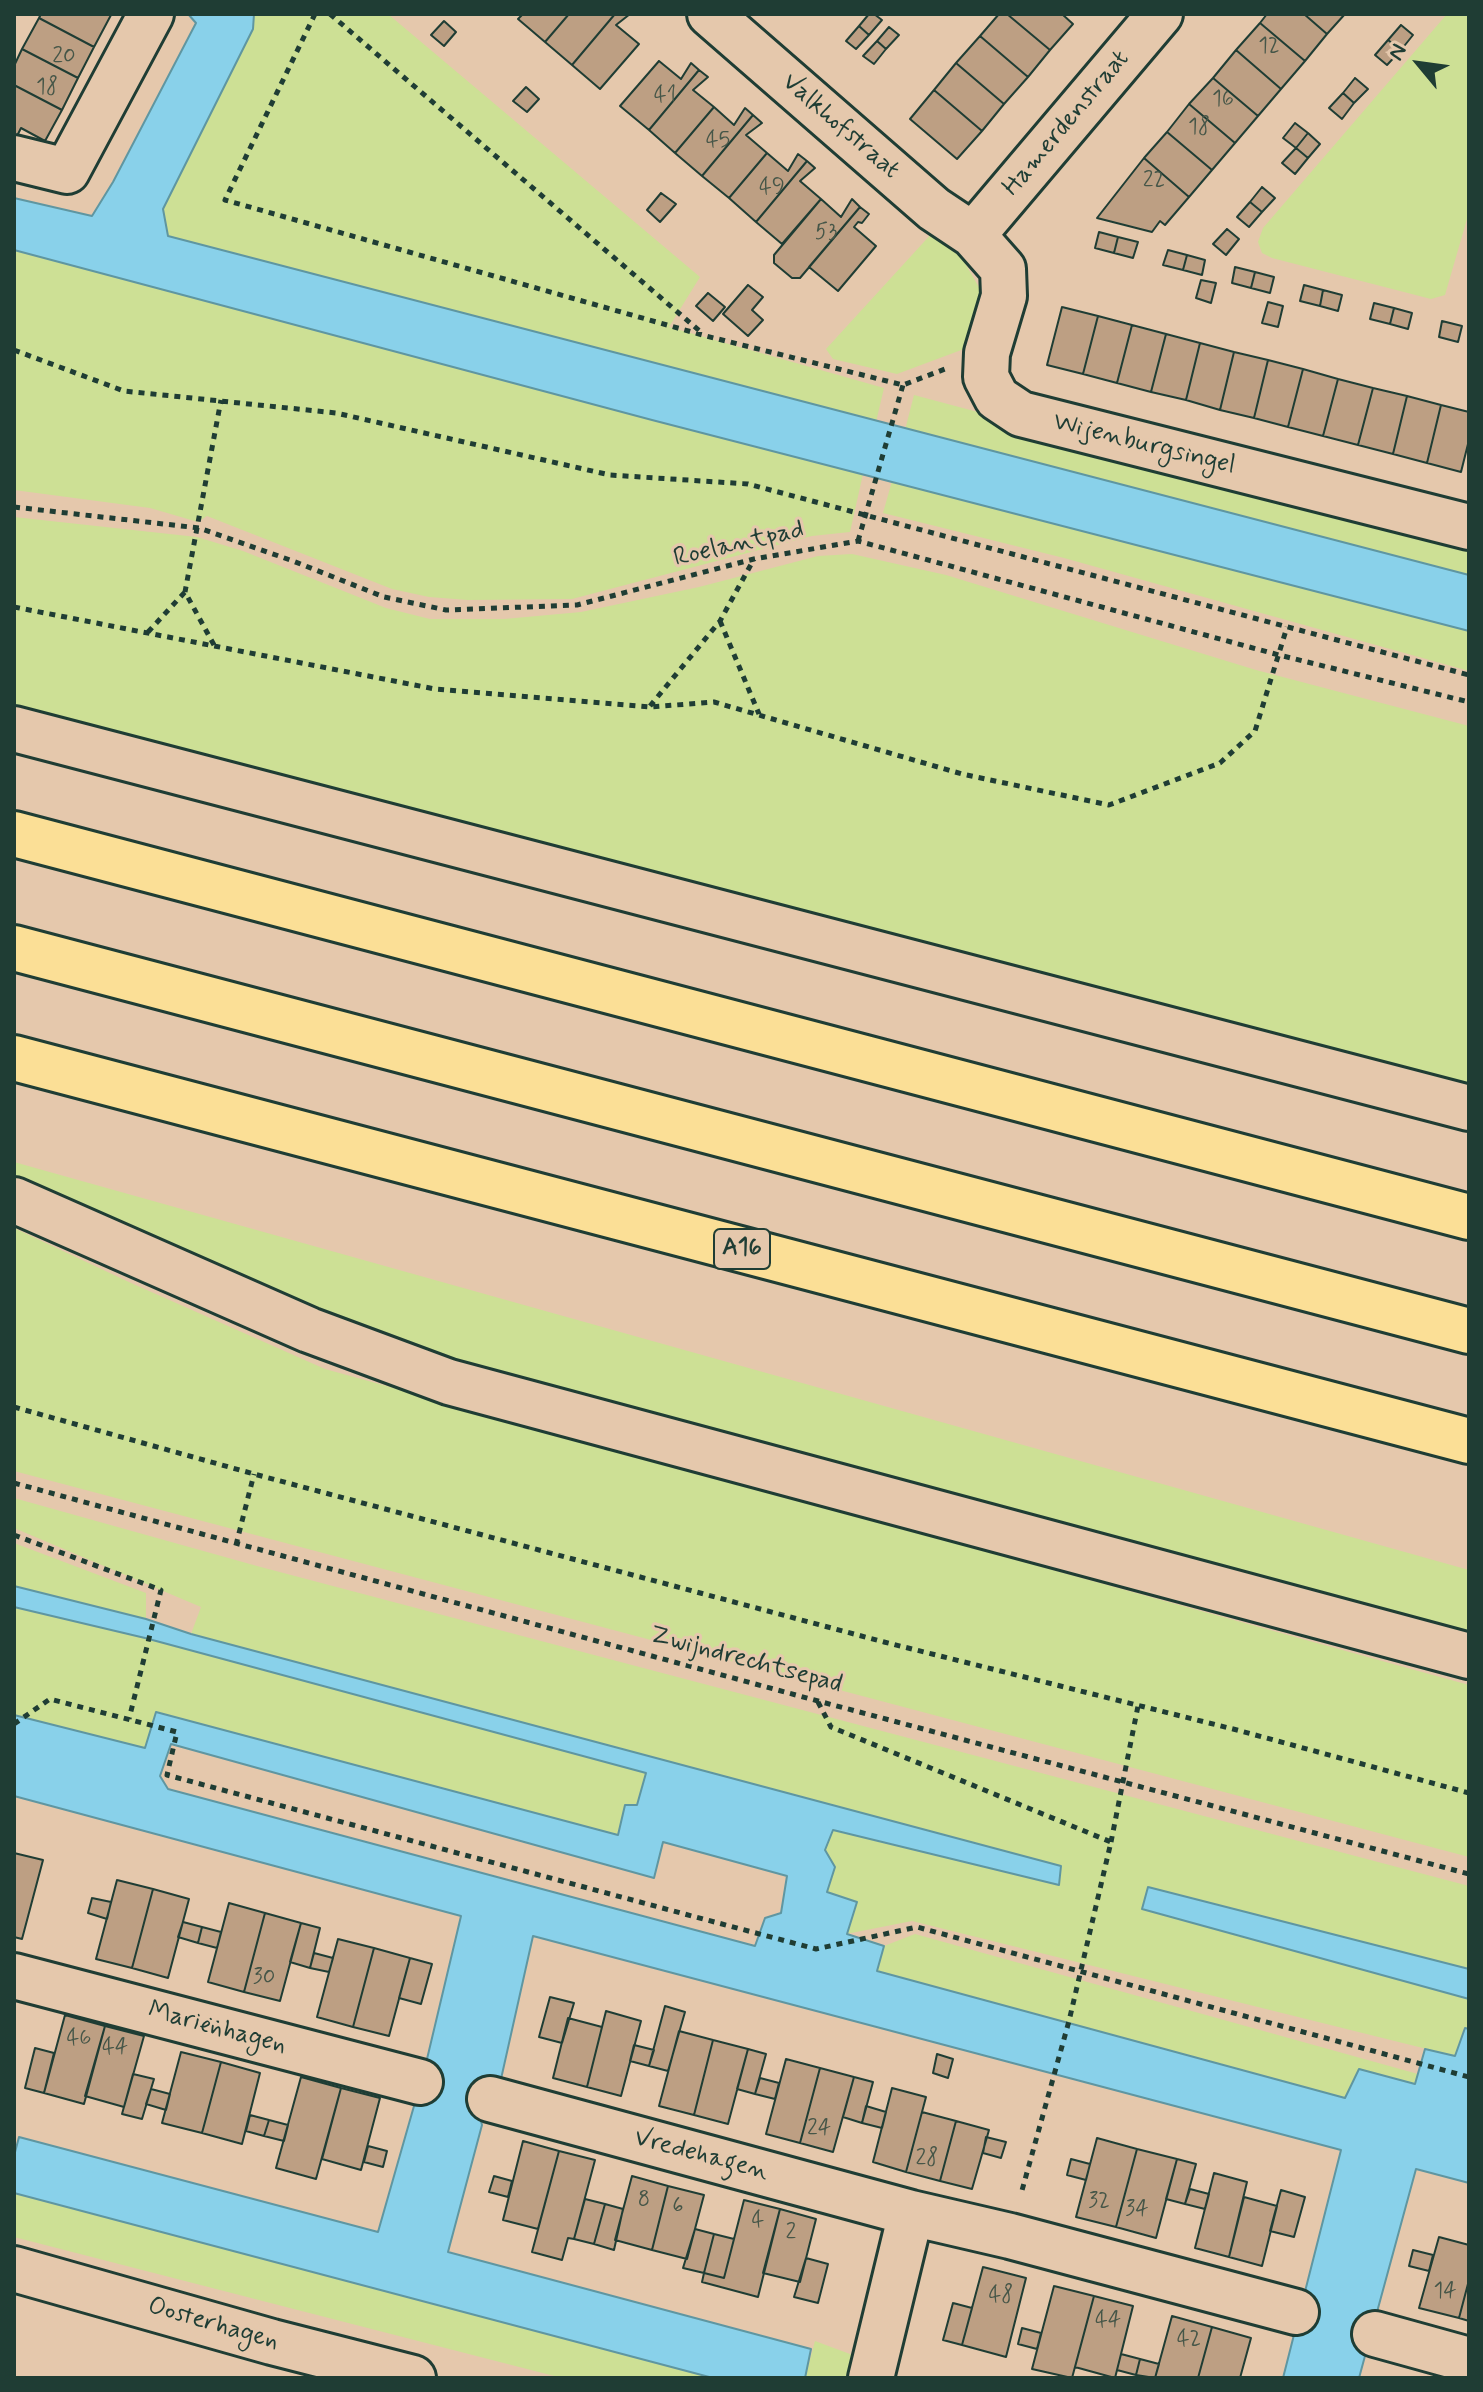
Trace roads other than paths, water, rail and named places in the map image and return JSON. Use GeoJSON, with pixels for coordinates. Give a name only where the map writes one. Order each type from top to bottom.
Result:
{"type":"FeatureCollection","features":[{"type":"Feature","properties":{"kind":"highway"},"geometry":{"type":"LineString","coordinates":[[14,834],[1469,1217]]}},
{"type":"Feature","properties":{"kind":"highway"},"geometry":{"type":"LineString","coordinates":[[14,948],[1469,1331]]}},
{"type":"Feature","properties":{"kind":"highway","name":"A16"},"geometry":{"type":"LineString","coordinates":[[14,1058],[1469,1441]]}},
{"type":"Feature","properties":{"kind":"street"},"geometry":{"type":"LineString","coordinates":[[14,158],[67,171],[151,14]]}},
{"type":"Feature","properties":{"kind":"street","name":"Valkhofstraat"},"geometry":{"type":"LineString","coordinates":[[710,14],[934,209],[973,235]]}},
{"type":"Feature","properties":{"kind":"street","name":"Hamerdenstraat"},"geometry":{"type":"LineString","coordinates":[[973,235],[1160,14]]}},
{"type":"Feature","properties":{"kind":"street","name":"Wijenburgsingel"},"geometry":{"type":"LineString","coordinates":[[973,235],[1003,269],[1004,296],[987,353],[986,377],[997,398],[1021,414],[1469,527]]}},
{"type":"Feature","properties":{"kind":"street"},"geometry":{"type":"LineString","coordinates":[[14,729],[1469,1108]]}},
{"type":"Feature","properties":{"kind":"street"},"geometry":{"type":"LineString","coordinates":[[14,1200],[309,1330],[449,1382],[1469,1656]]}},
{"type":"Feature","properties":{"kind":"street","name":"Mariënhagen"},"geometry":{"type":"LineString","coordinates":[[14,1976],[420,2082]]}},
{"type":"Feature","properties":{"kind":"street","name":"Vredehagen"},"geometry":{"type":"LineString","coordinates":[[490,2099],[911,2213],[1296,2312]]}},
{"type":"Feature","properties":{"kind":"street"},"geometry":{"type":"LineString","coordinates":[[871,2378],[911,2213]]}},
{"type":"Feature","properties":{"kind":"street","name":"Oosterhagen"},"geometry":{"type":"LineString","coordinates":[[14,2269],[272,2342],[413,2378]]}},
{"type":"Feature","properties":{"kind":"street"},"geometry":{"type":"LineString","coordinates":[[1375,2334],[1469,2360]]}},
{"type":"Feature","properties":{"kind":"water"},"geometry":{"type":"Polygon","coordinates":[[[188,14],[254,14],[253,29],[163,209],[168,236],[1469,575],[1469,631],[652,420],[14,250],[14,198],[92,216],[196,23],[188,14]]]}},
{"type":"Feature","properties":{"kind":"water"},"geometry":{"type":"Polygon","coordinates":[[[14,1586],[1061,1866],[1059,1885],[833,1830],[825,1850],[835,1867],[827,1892],[857,1902],[847,1934],[884,1946],[877,1971],[1345,2098],[1359,2069],[1415,2084],[1425,2049],[1455,2056],[1465,2028],[1469,2029],[1469,2183],[1416,2169],[1359,2378],[1283,2378],[1341,2150],[533,1936],[501,2079],[480,2117],[482,2125],[448,2252],[811,2349],[805,2378],[713,2378],[14,2193],[14,2156],[19,2137],[378,2232],[414,2106],[423,2101],[430,2063],[427,2059],[461,1916],[14,1796],[14,1715],[145,1748],[156,1712],[618,1835],[625,1805],[637,1805],[646,1773],[145,1638],[14,1607],[14,1586]],[[171,1744],[160,1776],[168,1789],[755,1946],[765,1918],[781,1913],[787,1876],[663,1842],[654,1878],[171,1744]]]}},
{"type":"Feature","properties":{"kind":"water"},"geometry":{"type":"Polygon","coordinates":[[[1148,1887],[1469,1969],[1469,1999],[1142,1909],[1148,1887]]]}}]}
